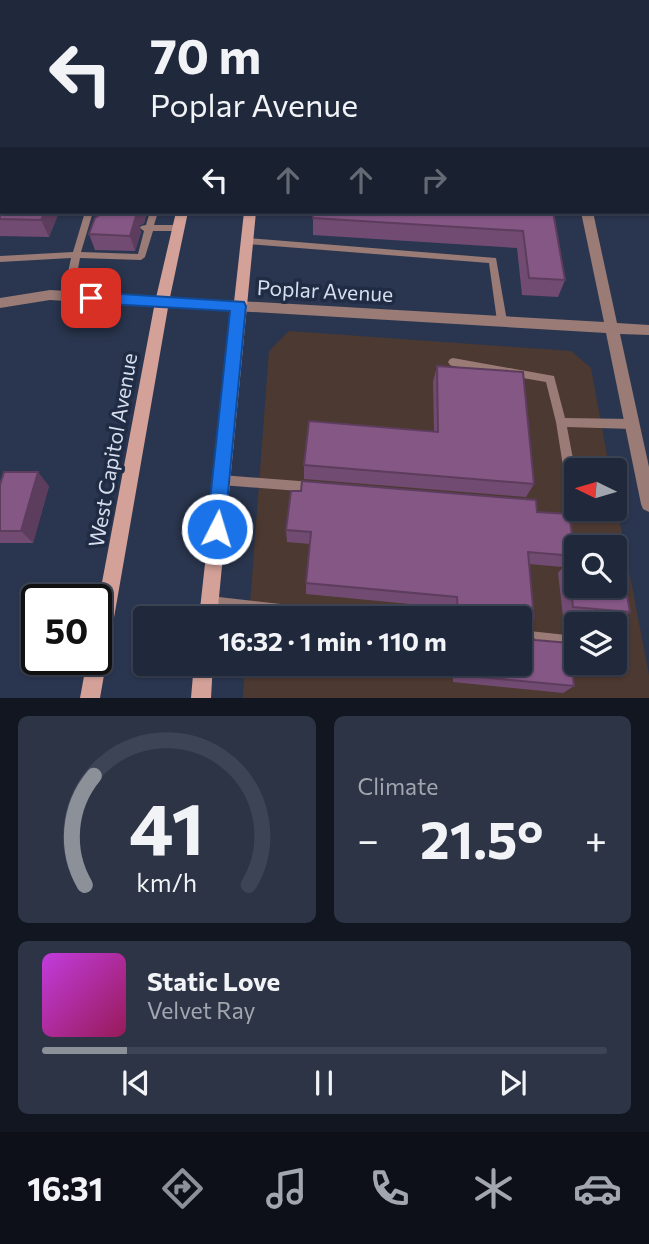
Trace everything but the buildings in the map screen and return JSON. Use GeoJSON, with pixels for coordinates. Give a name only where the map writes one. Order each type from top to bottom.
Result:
{"type":"FeatureCollection","features":[{"type":"Feature","properties":{"kind":"main road","name":"West Capitol Avenue"},"geometry":{"type":"LineString","coordinates":[[90,698],[162,302],[182,214]]}},
{"type":"Feature","properties":{"kind":"main road"},"geometry":{"type":"LineString","coordinates":[[209,606],[238,306],[250,214]]}},
{"type":"Feature","properties":{"kind":"main road"},"geometry":{"type":"LineString","coordinates":[[201,698],[203,676]]}},
{"type":"Feature","properties":{"kind":"street"},"geometry":{"type":"LineString","coordinates":[[587,214],[649,504]]}},
{"type":"Feature","properties":{"kind":"street","name":"Poplar Avenue"},"geometry":{"type":"LineString","coordinates":[[0,303],[50,295],[649,330]]}},
{"type":"Feature","properties":{"kind":"lane"},"geometry":{"type":"LineString","coordinates":[[68,297],[76,255],[88,228],[89,214]]}},
{"type":"Feature","properties":{"kind":"lane"},"geometry":{"type":"LineString","coordinates":[[0,259],[76,255],[141,257],[146,228],[152,214]]}},
{"type":"Feature","properties":{"kind":"lane"},"geometry":{"type":"LineString","coordinates":[[146,228],[178,228]]}},
{"type":"Feature","properties":{"kind":"lane"},"geometry":{"type":"LineString","coordinates":[[247,241],[494,260],[502,321]]}},
{"type":"Feature","properties":{"kind":"lane"},"geometry":{"type":"LineString","coordinates":[[453,362],[550,379],[567,458]]}},
{"type":"Feature","properties":{"kind":"lane"},"geometry":{"type":"LineString","coordinates":[[561,422],[632,424]]}},
{"type":"Feature","properties":{"kind":"lane"},"geometry":{"type":"LineString","coordinates":[[221,480],[323,488]]}},
{"type":"Feature","properties":{"kind":"lane"},"geometry":{"type":"LineString","coordinates":[[532,637],[564,641]]}},
{"type":"Feature","properties":{"kind":"shaded area"},"geometry":{"type":"Polygon","coordinates":[[[289,331],[571,351],[591,368],[608,458],[564,458],[564,522],[620,522],[622,535],[564,535],[564,598],[627,598],[627,560],[649,675],[649,698],[243,698],[244,676],[532,676],[532,606],[250,606],[269,351],[289,331]]]}},
{"type":"Feature","properties":{"kind":"route"},"geometry":{"type":"LineString","coordinates":[[91,298],[238,306],[217,529]]}}]}
